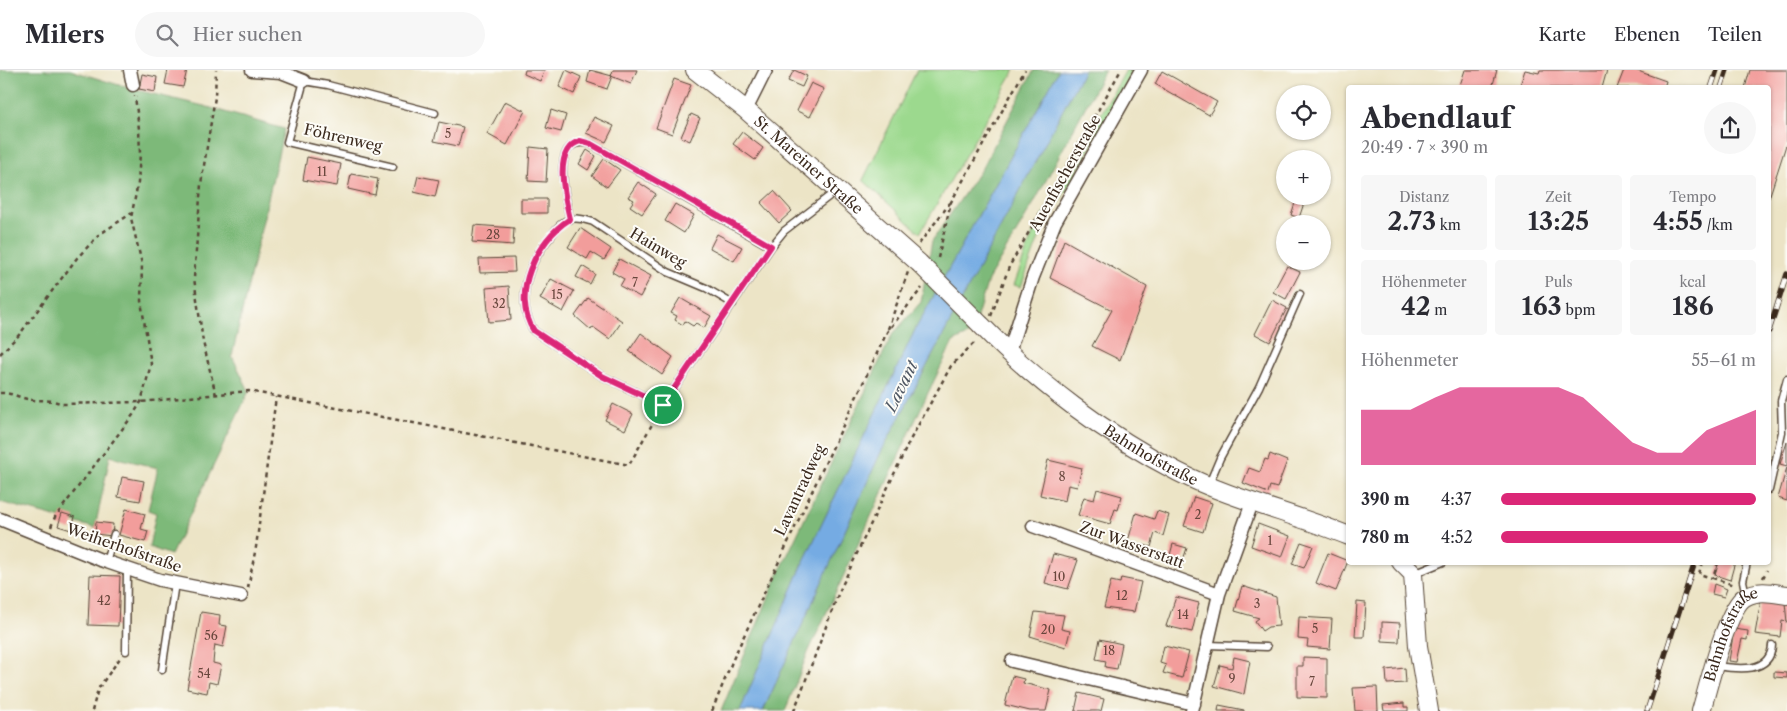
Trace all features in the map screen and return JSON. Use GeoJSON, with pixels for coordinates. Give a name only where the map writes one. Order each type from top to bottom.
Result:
{"type":"FeatureCollection","features":[{"type":"Feature","properties":{"kind":"street"},"geometry":{"type":"LineString","coordinates":[[130,70],[133,85]]}},
{"type":"Feature","properties":{"kind":"street"},"geometry":{"type":"LineString","coordinates":[[252,70],[281,72],[304,81]]}},
{"type":"Feature","properties":{"kind":"street","name":"St. Mareiner Straße"},"geometry":{"type":"LineString","coordinates":[[695,70],[746,110],[838,190],[918,262],[983,328]]}},
{"type":"Feature","properties":{"kind":"street"},"geometry":{"type":"LineString","coordinates":[[746,110],[766,70]]}},
{"type":"Feature","properties":{"kind":"street","name":"Auenfischerstraße"},"geometry":{"type":"LineString","coordinates":[[1009,352],[1033,276],[1055,222],[1141,70]]}},
{"type":"Feature","properties":{"kind":"street","name":"Bahnhofstraße"},"geometry":{"type":"LineString","coordinates":[[983,328],[1053,390],[1123,439],[1179,472],[1252,503],[1346,535]]}},
{"type":"Feature","properties":{"kind":"street"},"geometry":{"type":"LineString","coordinates":[[1012,661],[1193,708],[1219,594],[1252,503]]}},
{"type":"Feature","properties":{"kind":"street","name":"Weiherhofstraße"},"geometry":{"type":"LineString","coordinates":[[0,519],[127,569],[175,583],[241,596]]}},
{"type":"Feature","properties":{"kind":"street","name":"Zur Wasserstatt"},"geometry":{"type":"LineString","coordinates":[[1033,526],[1219,594]]}},
{"type":"Feature","properties":{"kind":"street"},"geometry":{"type":"LineString","coordinates":[[1407,568],[1418,646],[1430,711]]}},
{"type":"Feature","properties":{"kind":"street","name":"Bahnhofstraße"},"geometry":{"type":"LineString","coordinates":[[1701,711],[1730,618],[1744,590],[1787,595]]}},
{"type":"Feature","properties":{"kind":"lane"},"geometry":{"type":"LineString","coordinates":[[304,81],[328,85],[435,113]]}},
{"type":"Feature","properties":{"kind":"lane","name":"Föhrenweg"},"geometry":{"type":"LineString","coordinates":[[304,81],[287,142],[394,167]]}},
{"type":"Feature","properties":{"kind":"lane"},"geometry":{"type":"LineString","coordinates":[[771,246],[591,144],[580,141],[572,143],[563,159],[565,196],[570,219],[560,225],[545,242],[529,274],[525,292],[528,322],[534,331],[602,376],[663,405],[771,246],[784,231],[838,190]]}},
{"type":"Feature","properties":{"kind":"lane","name":"Hainweg"},"geometry":{"type":"LineString","coordinates":[[570,219],[581,218],[593,222],[668,272],[706,288],[733,304]]}},
{"type":"Feature","properties":{"kind":"lane"},"geometry":{"type":"LineString","coordinates":[[1208,485],[1220,458],[1259,387],[1300,294]]}},
{"type":"Feature","properties":{"kind":"lane"},"geometry":{"type":"LineString","coordinates":[[1771,481],[1782,432],[1780,401],[1787,379]]}},
{"type":"Feature","properties":{"kind":"lane"},"geometry":{"type":"LineString","coordinates":[[106,562],[114,534]]}},
{"type":"Feature","properties":{"kind":"lane"},"geometry":{"type":"LineString","coordinates":[[1407,568],[1424,565]]}},
{"type":"Feature","properties":{"kind":"lane"},"geometry":{"type":"LineString","coordinates":[[1744,590],[1747,565]]}},
{"type":"Feature","properties":{"kind":"lane"},"geometry":{"type":"LineString","coordinates":[[126,651],[127,569]]}},
{"type":"Feature","properties":{"kind":"lane"},"geometry":{"type":"LineString","coordinates":[[162,670],[175,583]]}},
{"type":"Feature","properties":{"kind":"lane"},"geometry":{"type":"LineString","coordinates":[[1208,645],[1268,647]]}},
{"type":"Feature","properties":{"kind":"lane"},"geometry":{"type":"LineString","coordinates":[[1715,666],[1740,668],[1760,666],[1769,658],[1772,645]]}},
{"type":"Feature","properties":{"kind":"path"},"geometry":{"type":"LineString","coordinates":[[216,70],[215,97],[201,184],[194,278],[204,350],[216,395]]}},
{"type":"Feature","properties":{"kind":"path"},"geometry":{"type":"LineString","coordinates":[[938,258],[951,202],[1025,70]]}},
{"type":"Feature","properties":{"kind":"path"},"geometry":{"type":"LineString","coordinates":[[794,711],[840,592],[908,442],[950,366],[983,328],[1009,267],[1121,70]]}},
{"type":"Feature","properties":{"kind":"path"},"geometry":{"type":"LineString","coordinates":[[47,538],[55,517],[106,449],[117,439],[141,402],[151,364],[141,301],[142,264],[131,218],[138,183],[140,153],[140,128],[133,85]]}},
{"type":"Feature","properties":{"kind":"path"},"geometry":{"type":"LineString","coordinates":[[0,354],[19,335],[77,258],[100,234],[132,214]]}},
{"type":"Feature","properties":{"kind":"path","name":"Lavantradweg"},"geometry":{"type":"LineString","coordinates":[[712,711],[734,657],[887,332],[922,288]]}},
{"type":"Feature","properties":{"kind":"path"},"geometry":{"type":"LineString","coordinates":[[0,393],[32,400],[50,399],[62,404],[141,402],[249,391],[628,464],[663,405]]}},
{"type":"Feature","properties":{"kind":"path"},"geometry":{"type":"LineString","coordinates":[[241,596],[250,586],[276,396]]}},
{"type":"Feature","properties":{"kind":"path"},"geometry":{"type":"LineString","coordinates":[[1701,565],[1699,574],[1744,590],[1762,579],[1766,570]]}},
{"type":"Feature","properties":{"kind":"path"},"geometry":{"type":"LineString","coordinates":[[1713,578],[1717,565]]}},
{"type":"Feature","properties":{"kind":"path"},"geometry":{"type":"LineString","coordinates":[[92,711],[98,689],[105,676],[126,651]]}},
{"type":"Feature","properties":{"kind":"green space"},"geometry":{"type":"Polygon","coordinates":[[[0,70],[70,70],[132,89],[204,106],[284,129],[232,356],[249,391],[171,555],[149,547],[156,513],[148,510],[158,468],[110,456],[95,528],[0,502],[0,70]]]}},
{"type":"Feature","properties":{"kind":"green space"},"geometry":{"type":"Polygon","coordinates":[[[917,70],[1015,70],[920,233],[863,180],[917,70]]]}},
{"type":"Feature","properties":{"kind":"green space"},"geometry":{"type":"Polygon","coordinates":[[[1034,70],[1059,70],[916,328],[805,559],[740,711],[721,711],[778,575],[892,335],[921,302],[932,241],[982,168],[1034,70]]]}},
{"type":"Feature","properties":{"kind":"green space"},"geometry":{"type":"Polygon","coordinates":[[[1084,70],[1105,70],[1034,203],[988,280],[972,333],[953,342],[807,655],[785,711],[763,711],[880,454],[1084,70]]]}},
{"type":"Feature","properties":{"kind":"green space"},"geometry":{"type":"Polygon","coordinates":[[[1126,70],[1134,70],[1039,238],[1021,287],[1014,285],[1033,233],[1126,70]]]}},
{"type":"Feature","properties":{"kind":"water","name":"Lavant"},"geometry":{"type":"Polygon","coordinates":[[[1059,70],[1084,70],[880,454],[763,711],[740,711],[805,559],[916,328],[1059,70]]]}},
{"type":"Feature","properties":{"kind":"building"},"geometry":{"type":"Polygon","coordinates":[[[168,70],[187,70],[183,87],[165,84],[168,70]]]}},
{"type":"Feature","properties":{"kind":"building"},"geometry":{"type":"Polygon","coordinates":[[[525,70],[545,70],[540,81],[524,74],[525,70]]]}},
{"type":"Feature","properties":{"kind":"building"},"geometry":{"type":"Polygon","coordinates":[[[566,70],[581,77],[574,94],[559,87],[566,70]]]}},
{"type":"Feature","properties":{"kind":"building"},"geometry":{"type":"Polygon","coordinates":[[[590,70],[612,76],[607,89],[587,82],[590,70]]]}},
{"type":"Feature","properties":{"kind":"building"},"geometry":{"type":"Polygon","coordinates":[[[613,70],[637,70],[631,84],[611,76],[613,70]]]}},
{"type":"Feature","properties":{"kind":"building"},"geometry":{"type":"Polygon","coordinates":[[[794,70],[807,76],[802,87],[788,81],[794,70]]]}},
{"type":"Feature","properties":{"kind":"building"},"geometry":{"type":"Polygon","coordinates":[[[1465,70],[1497,70],[1493,85],[1460,85],[1465,70]]]}},
{"type":"Feature","properties":{"kind":"building"},"geometry":{"type":"Polygon","coordinates":[[[1525,70],[1539,73],[1540,70],[1607,70],[1603,85],[1520,85],[1525,70]]]}},
{"type":"Feature","properties":{"kind":"building"},"geometry":{"type":"Polygon","coordinates":[[[1624,70],[1635,70],[1666,81],[1665,85],[1618,85],[1624,70]]]}},
{"type":"Feature","properties":{"kind":"building"},"geometry":{"type":"Polygon","coordinates":[[[1750,70],[1787,70],[1787,142],[1771,192],[1771,85],[1746,85],[1750,70]]]}},
{"type":"Feature","properties":{"kind":"building"},"geometry":{"type":"Polygon","coordinates":[[[1162,71],[1217,102],[1209,115],[1155,84],[1162,71]]]}},
{"type":"Feature","properties":{"kind":"building"},"geometry":{"type":"Polygon","coordinates":[[[142,74],[157,77],[155,92],[139,89],[142,74]]]}},
{"type":"Feature","properties":{"kind":"building"},"geometry":{"type":"Polygon","coordinates":[[[674,79],[691,85],[672,134],[656,128],[674,79]]]}},
{"type":"Feature","properties":{"kind":"building"},"geometry":{"type":"Polygon","coordinates":[[[811,83],[824,89],[810,117],[797,111],[811,83]]]}},
{"type":"Feature","properties":{"kind":"building"},"geometry":{"type":"Polygon","coordinates":[[[505,101],[525,111],[507,145],[487,134],[505,101]]]}},
{"type":"Feature","properties":{"kind":"building"},"geometry":{"type":"Polygon","coordinates":[[[551,110],[566,115],[561,132],[546,128],[551,110]]]}},
{"type":"Feature","properties":{"kind":"building"},"geometry":{"type":"Polygon","coordinates":[[[691,114],[700,118],[690,141],[681,137],[691,114]]]}},
{"type":"Feature","properties":{"kind":"building"},"geometry":{"type":"Polygon","coordinates":[[[594,117],[614,126],[606,142],[586,133],[594,117]]]}},
{"type":"Feature","properties":{"kind":"building"},"geometry":{"type":"Polygon","coordinates":[[[439,122],[463,127],[458,146],[434,141],[439,122]]]}},
{"type":"Feature","properties":{"kind":"building"},"geometry":{"type":"Polygon","coordinates":[[[742,132],[763,148],[755,160],[733,144],[742,132]]]}},
{"type":"Feature","properties":{"kind":"building"},"geometry":{"type":"Polygon","coordinates":[[[530,147],[548,149],[546,182],[528,181],[530,147]]]}},
{"type":"Feature","properties":{"kind":"building"},"geometry":{"type":"Polygon","coordinates":[[[587,150],[596,156],[588,170],[579,164],[587,150]]]}},
{"type":"Feature","properties":{"kind":"building"},"geometry":{"type":"Polygon","coordinates":[[[307,157],[341,164],[337,186],[303,180],[307,157]]]}},
{"type":"Feature","properties":{"kind":"building"},"geometry":{"type":"Polygon","coordinates":[[[604,159],[620,170],[607,187],[592,176],[604,159]]]}},
{"type":"Feature","properties":{"kind":"building"},"geometry":{"type":"Polygon","coordinates":[[[351,174],[378,179],[375,195],[348,189],[351,174]]]}},
{"type":"Feature","properties":{"kind":"building"},"geometry":{"type":"Polygon","coordinates":[[[418,176],[439,180],[435,197],[414,192],[418,176]]]}},
{"type":"Feature","properties":{"kind":"building"},"geometry":{"type":"Polygon","coordinates":[[[638,182],[656,194],[642,214],[630,206],[634,200],[628,197],[638,182]]]}},
{"type":"Feature","properties":{"kind":"building"},"geometry":{"type":"Polygon","coordinates":[[[774,191],[792,211],[779,223],[761,203],[774,191]]]}},
{"type":"Feature","properties":{"kind":"building"},"geometry":{"type":"Polygon","coordinates":[[[521,199],[547,199],[547,213],[521,213],[521,199]]]}},
{"type":"Feature","properties":{"kind":"building"},"geometry":{"type":"Polygon","coordinates":[[[675,204],[694,215],[684,233],[665,221],[675,204]]]}},
{"type":"Feature","properties":{"kind":"building"},"geometry":{"type":"Polygon","coordinates":[[[1294,205],[1303,205],[1300,215],[1291,215],[1294,205]]]}},
{"type":"Feature","properties":{"kind":"building"},"geometry":{"type":"Polygon","coordinates":[[[474,225],[514,228],[513,245],[472,242],[474,225]]]}},
{"type":"Feature","properties":{"kind":"building"},"geometry":{"type":"Polygon","coordinates":[[[580,228],[611,249],[604,260],[591,252],[587,259],[568,247],[580,228]]]}},
{"type":"Feature","properties":{"kind":"building"},"geometry":{"type":"Polygon","coordinates":[[[717,234],[742,247],[734,261],[710,248],[717,234]]]}},
{"type":"Feature","properties":{"kind":"building"},"geometry":{"type":"Polygon","coordinates":[[[1064,240],[1147,287],[1120,360],[1092,346],[1112,310],[1050,278],[1064,240]]]}},
{"type":"Feature","properties":{"kind":"building"},"geometry":{"type":"Polygon","coordinates":[[[514,258],[515,272],[480,273],[479,259],[514,258]]]}},
{"type":"Feature","properties":{"kind":"building"},"geometry":{"type":"Polygon","coordinates":[[[619,259],[651,276],[640,297],[620,286],[624,279],[612,272],[619,259]]]}},
{"type":"Feature","properties":{"kind":"building"},"geometry":{"type":"Polygon","coordinates":[[[582,266],[595,274],[590,284],[576,277],[582,266]]]}},
{"type":"Feature","properties":{"kind":"building"},"geometry":{"type":"Polygon","coordinates":[[[1285,270],[1300,272],[1286,299],[1273,292],[1285,270]]]}},
{"type":"Feature","properties":{"kind":"building"},"geometry":{"type":"Polygon","coordinates":[[[551,279],[574,291],[563,312],[540,299],[551,279]]]}},
{"type":"Feature","properties":{"kind":"building"},"geometry":{"type":"Polygon","coordinates":[[[509,286],[511,320],[489,322],[486,288],[509,286]]]}},
{"type":"Feature","properties":{"kind":"building"},"geometry":{"type":"Polygon","coordinates":[[[588,298],[622,321],[610,339],[593,327],[591,330],[575,316],[588,298]]]}},
{"type":"Feature","properties":{"kind":"building"},"geometry":{"type":"Polygon","coordinates":[[[680,298],[711,316],[704,328],[696,323],[693,326],[685,321],[683,325],[675,320],[677,316],[671,313],[680,298]]]}},
{"type":"Feature","properties":{"kind":"building"},"geometry":{"type":"Polygon","coordinates":[[[1272,300],[1287,308],[1270,342],[1255,334],[1272,300]]]}},
{"type":"Feature","properties":{"kind":"building"},"geometry":{"type":"Polygon","coordinates":[[[641,333],[673,357],[662,375],[629,351],[641,333]]]}},
{"type":"Feature","properties":{"kind":"building"},"geometry":{"type":"Polygon","coordinates":[[[613,404],[633,414],[625,430],[605,420],[613,404]]]}},
{"type":"Feature","properties":{"kind":"building"},"geometry":{"type":"Polygon","coordinates":[[[1787,442],[1787,466],[1780,464],[1787,442]]]}},
{"type":"Feature","properties":{"kind":"building"},"geometry":{"type":"Polygon","coordinates":[[[1270,454],[1287,461],[1277,488],[1270,486],[1268,493],[1243,483],[1249,468],[1260,472],[1265,459],[1268,460],[1270,454]]]}},
{"type":"Feature","properties":{"kind":"building"},"geometry":{"type":"Polygon","coordinates":[[[1048,460],[1082,468],[1077,487],[1068,485],[1065,501],[1040,495],[1048,460]]]}},
{"type":"Feature","properties":{"kind":"building"},"geometry":{"type":"Polygon","coordinates":[[[1787,467],[1787,501],[1778,498],[1787,467]]]}},
{"type":"Feature","properties":{"kind":"building"},"geometry":{"type":"Polygon","coordinates":[[[122,477],[144,481],[140,501],[118,497],[122,477]]]}},
{"type":"Feature","properties":{"kind":"building"},"geometry":{"type":"Polygon","coordinates":[[[1097,489],[1122,496],[1118,510],[1115,509],[1110,524],[1078,515],[1084,497],[1094,500],[1097,489]]]}},
{"type":"Feature","properties":{"kind":"building"},"geometry":{"type":"Polygon","coordinates":[[[1194,497],[1212,503],[1203,532],[1184,526],[1194,497]]]}},
{"type":"Feature","properties":{"kind":"building"},"geometry":{"type":"Polygon","coordinates":[[[126,509],[145,514],[141,529],[148,531],[145,542],[119,535],[126,509]]]}},
{"type":"Feature","properties":{"kind":"building"},"geometry":{"type":"Polygon","coordinates":[[[1157,511],[1169,515],[1163,536],[1155,533],[1151,547],[1128,541],[1136,513],[1154,519],[1157,511]]]}},
{"type":"Feature","properties":{"kind":"building"},"geometry":{"type":"Polygon","coordinates":[[[62,513],[75,517],[71,530],[58,526],[62,513]]]}},
{"type":"Feature","properties":{"kind":"building"},"geometry":{"type":"Polygon","coordinates":[[[96,522],[113,524],[112,536],[95,534],[96,522]]]}},
{"type":"Feature","properties":{"kind":"building"},"geometry":{"type":"Polygon","coordinates":[[[1258,524],[1290,536],[1282,557],[1251,546],[1258,524]]]}},
{"type":"Feature","properties":{"kind":"building"},"geometry":{"type":"Polygon","coordinates":[[[1301,542],[1313,546],[1304,568],[1292,564],[1301,542]]]}},
{"type":"Feature","properties":{"kind":"building"},"geometry":{"type":"Polygon","coordinates":[[[1173,544],[1187,548],[1181,566],[1168,562],[1173,544]]]}},
{"type":"Feature","properties":{"kind":"building"},"geometry":{"type":"Polygon","coordinates":[[[1328,553],[1346,560],[1346,565],[1336,591],[1316,583],[1328,553]]]}},
{"type":"Feature","properties":{"kind":"building"},"geometry":{"type":"Polygon","coordinates":[[[1053,554],[1078,560],[1068,589],[1045,583],[1053,554]]]}},
{"type":"Feature","properties":{"kind":"building"},"geometry":{"type":"Polygon","coordinates":[[[1718,565],[1734,565],[1730,580],[1715,575],[1718,565]]]}},
{"type":"Feature","properties":{"kind":"building"},"geometry":{"type":"Polygon","coordinates":[[[90,575],[120,576],[118,626],[88,625],[90,575]]]}},
{"type":"Feature","properties":{"kind":"building"},"geometry":{"type":"Polygon","coordinates":[[[1121,578],[1141,582],[1134,612],[1104,608],[1111,581],[1120,583],[1121,578]]]}},
{"type":"Feature","properties":{"kind":"building"},"geometry":{"type":"Polygon","coordinates":[[[1714,584],[1727,589],[1724,597],[1712,594],[1714,584]]]}},
{"type":"Feature","properties":{"kind":"building"},"geometry":{"type":"Polygon","coordinates":[[[1242,586],[1276,597],[1279,626],[1268,627],[1262,631],[1255,621],[1259,618],[1235,611],[1242,586]]]}},
{"type":"Feature","properties":{"kind":"building"},"geometry":{"type":"Polygon","coordinates":[[[1176,597],[1199,603],[1192,632],[1166,626],[1176,597]]]}},
{"type":"Feature","properties":{"kind":"building"},"geometry":{"type":"Polygon","coordinates":[[[1761,600],[1785,603],[1787,622],[1782,621],[1780,637],[1755,634],[1761,600]]]}},
{"type":"Feature","properties":{"kind":"building"},"geometry":{"type":"Polygon","coordinates":[[[1357,602],[1366,603],[1364,637],[1355,637],[1357,602]]]}},
{"type":"Feature","properties":{"kind":"building"},"geometry":{"type":"Polygon","coordinates":[[[201,612],[220,615],[219,625],[227,626],[223,647],[215,645],[213,663],[221,665],[217,684],[209,682],[207,693],[187,689],[201,612]]]}},
{"type":"Feature","properties":{"kind":"building"},"geometry":{"type":"Polygon","coordinates":[[[1035,612],[1064,615],[1061,629],[1070,631],[1066,647],[1030,636],[1035,612]]]}},
{"type":"Feature","properties":{"kind":"building"},"geometry":{"type":"Polygon","coordinates":[[[1299,617],[1332,619],[1330,649],[1307,647],[1308,640],[1298,639],[1299,617]]]}},
{"type":"Feature","properties":{"kind":"building"},"geometry":{"type":"Polygon","coordinates":[[[1382,622],[1400,623],[1399,642],[1382,641],[1382,622]]]}},
{"type":"Feature","properties":{"kind":"building"},"geometry":{"type":"Polygon","coordinates":[[[1734,629],[1748,631],[1747,640],[1742,639],[1737,662],[1729,661],[1734,629]]]}},
{"type":"Feature","properties":{"kind":"building"},"geometry":{"type":"Polygon","coordinates":[[[1100,639],[1122,644],[1117,669],[1105,667],[1106,661],[1096,659],[1100,639]]]}},
{"type":"Feature","properties":{"kind":"building"},"geometry":{"type":"Polygon","coordinates":[[[1164,646],[1189,652],[1182,678],[1163,673],[1166,665],[1160,663],[1164,646]]]}},
{"type":"Feature","properties":{"kind":"building"},"geometry":{"type":"Polygon","coordinates":[[[1234,657],[1250,661],[1244,694],[1214,686],[1220,665],[1232,668],[1234,657]]]}},
{"type":"Feature","properties":{"kind":"building"},"geometry":{"type":"Polygon","coordinates":[[[1303,657],[1327,658],[1327,698],[1297,697],[1297,666],[1303,666],[1303,657]]]}},
{"type":"Feature","properties":{"kind":"building"},"geometry":{"type":"Polygon","coordinates":[[[1405,668],[1406,683],[1387,684],[1386,670],[1405,668]]]}},
{"type":"Feature","properties":{"kind":"building"},"geometry":{"type":"Polygon","coordinates":[[[1774,672],[1787,673],[1787,678],[1774,677],[1774,672]]]}},
{"type":"Feature","properties":{"kind":"building"},"geometry":{"type":"Polygon","coordinates":[[[1012,676],[1024,679],[1023,683],[1051,690],[1046,711],[1030,711],[1005,705],[1012,676]]]}},
{"type":"Feature","properties":{"kind":"building"},"geometry":{"type":"Polygon","coordinates":[[[1377,687],[1378,711],[1355,711],[1353,688],[1377,687]]]}},
{"type":"Feature","properties":{"kind":"building"},"geometry":{"type":"Polygon","coordinates":[[[1079,693],[1104,699],[1101,711],[1075,711],[1079,693]]]}},
{"type":"Feature","properties":{"kind":"building"},"geometry":{"type":"Polygon","coordinates":[[[1404,703],[1404,707],[1408,707],[1408,711],[1384,711],[1383,705],[1404,703]]]}},
{"type":"Feature","properties":{"kind":"building"},"geometry":{"type":"Polygon","coordinates":[[[1219,705],[1244,710],[1244,711],[1218,711],[1219,705]]]}},
{"type":"Feature","properties":{"kind":"railway"},"geometry":{"type":"LineString","coordinates":[[1712,85],[1717,70]]}},
{"type":"Feature","properties":{"kind":"railway"},"geometry":{"type":"LineString","coordinates":[[1722,85],[1727,70]]}},
{"type":"Feature","properties":{"kind":"railway"},"geometry":{"type":"LineString","coordinates":[[1771,325],[1787,274]]}},
{"type":"Feature","properties":{"kind":"railway"},"geometry":{"type":"LineString","coordinates":[[1647,711],[1694,565]]}},
{"type":"Feature","properties":{"kind":"route"},"geometry":{"type":"LineString","coordinates":[[580,141],[591,144],[771,246],[663,405],[602,376],[534,331],[528,322],[525,311],[525,292],[536,256],[560,225],[570,219],[565,196],[563,159],[572,143],[580,141]]}}]}
